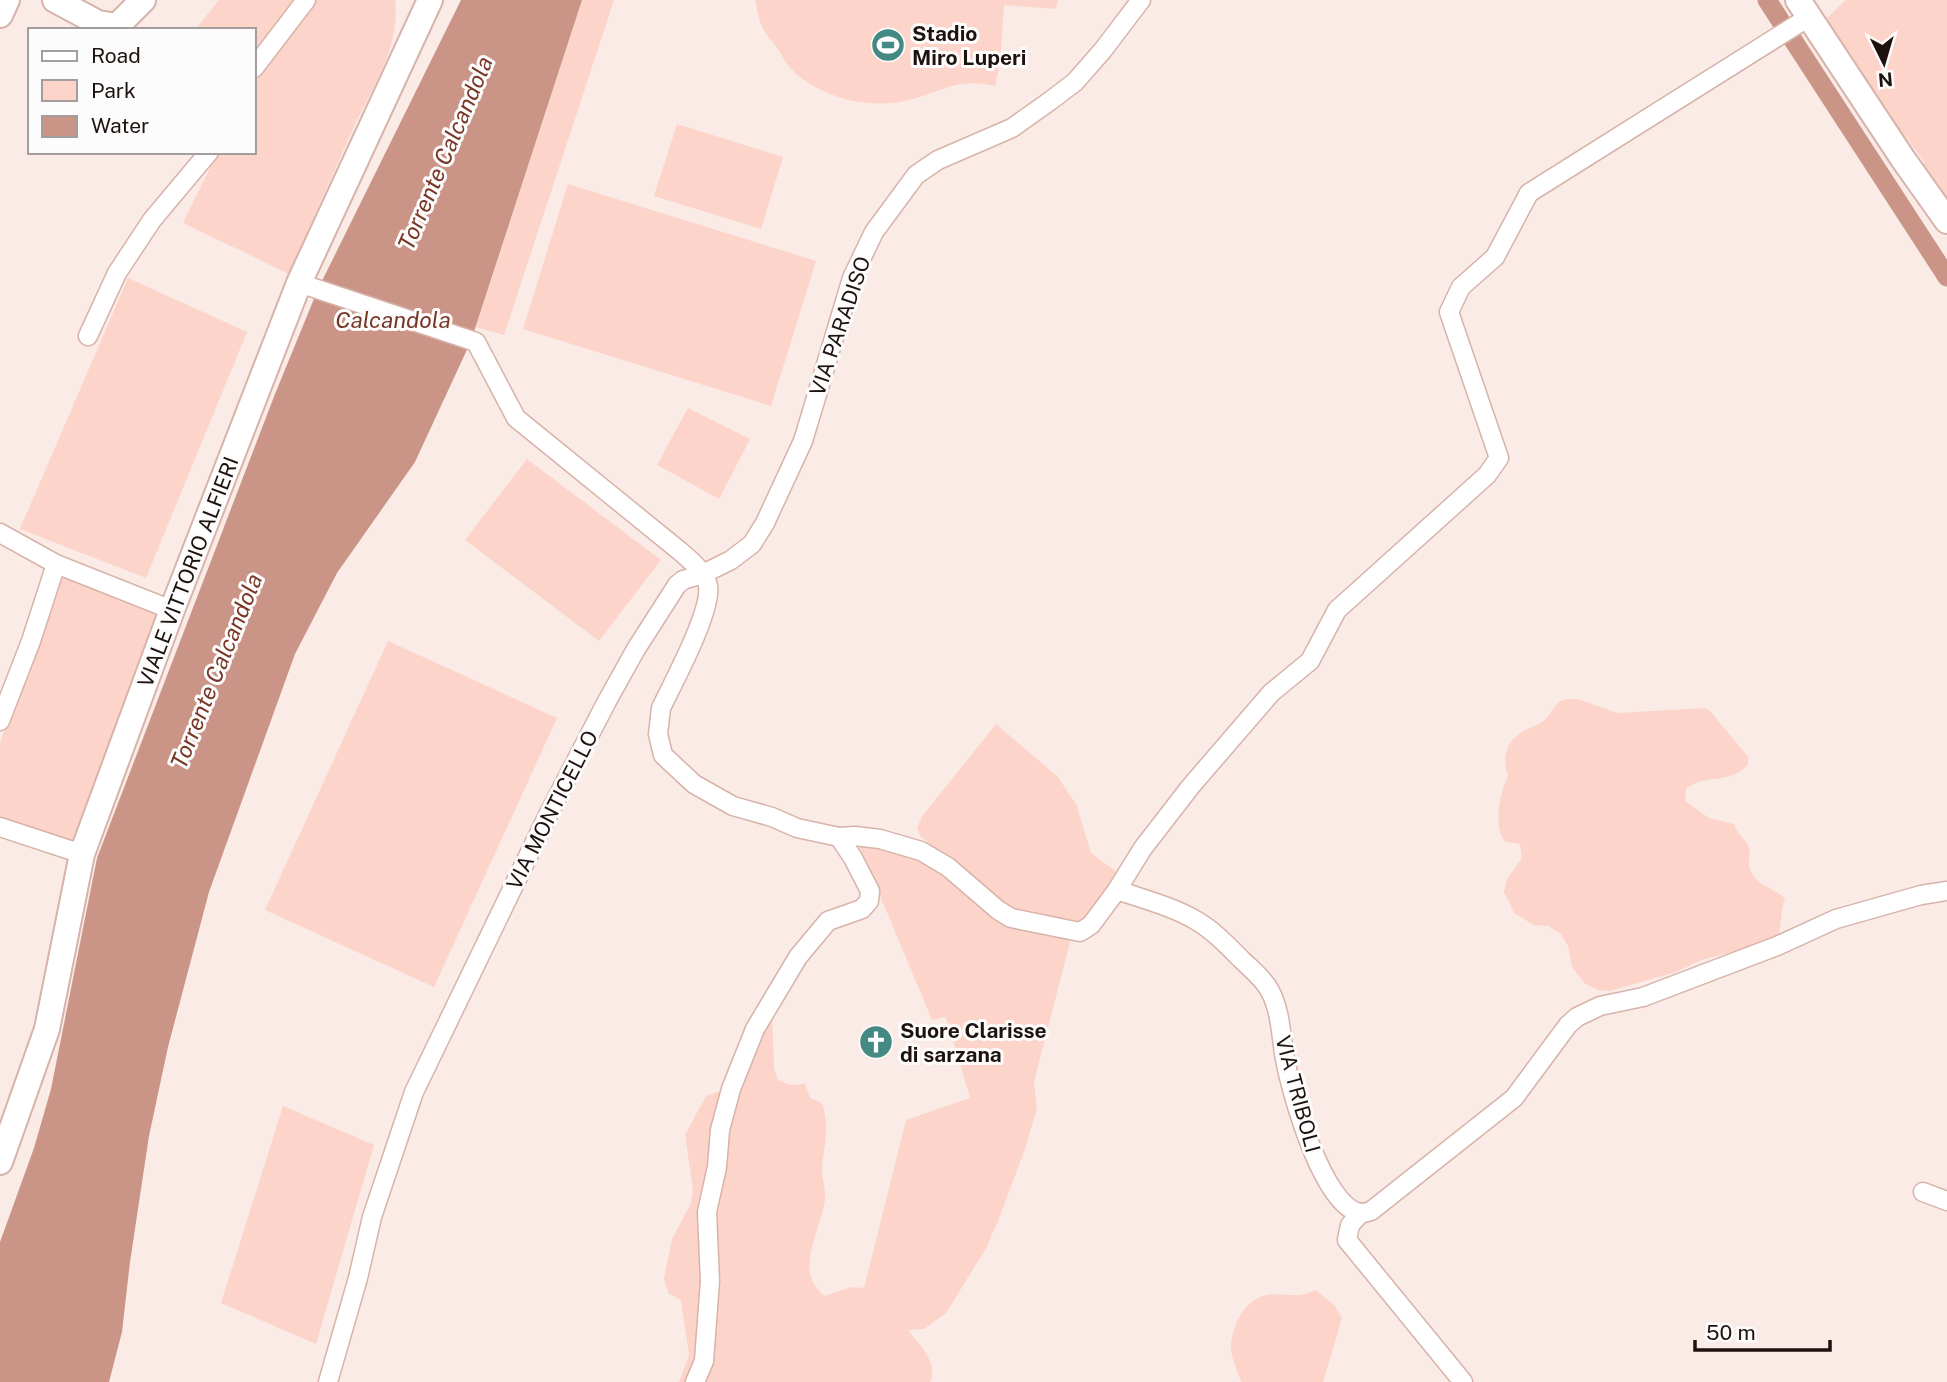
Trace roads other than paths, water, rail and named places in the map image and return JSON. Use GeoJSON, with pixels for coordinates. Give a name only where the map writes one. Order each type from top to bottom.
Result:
{"type":"FeatureCollection","features":[{"type":"Feature","properties":{"kind":"street"},"geometry":{"type":"LineString","coordinates":[[0,15],[7,0]]}},
{"type":"Feature","properties":{"kind":"street"},"geometry":{"type":"LineString","coordinates":[[55,0],[98,23],[117,26],[143,0]]}},
{"type":"Feature","properties":{"kind":"street"},"geometry":{"type":"LineString","coordinates":[[256,65],[306,0]]}},
{"type":"Feature","properties":{"kind":"street","name":"VIALE VITTORIO ALFIERI"},"geometry":{"type":"LineString","coordinates":[[0,1162],[47,1030],[82,854],[172,610],[299,283],[430,0]]}},
{"type":"Feature","properties":{"kind":"street","name":"VIA PARADISO"},"geometry":{"type":"LineString","coordinates":[[703,574],[731,560],[752,544],[765,523],[803,441],[852,278],[874,232],[916,175],[938,160],[1012,128],[1059,95],[1075,82],[1103,50],[1141,0]]}},
{"type":"Feature","properties":{"kind":"street"},"geometry":{"type":"LineString","coordinates":[[299,283],[476,342],[516,418],[681,552],[703,574],[708,584],[708,595],[702,617],[657,724],[663,755],[694,784],[733,806],[772,817],[797,828],[839,837],[880,839],[921,851],[948,867],[998,910],[1012,918],[1080,932],[1091,925],[1143,848],[1191,786],[1271,693],[1310,661],[1337,610],[1487,475],[1499,458],[1449,312],[1461,287],[1495,257],[1529,193],[1776,39],[1806,10],[1947,221]]}},
{"type":"Feature","properties":{"kind":"street"},"geometry":{"type":"LineString","coordinates":[[88,335],[117,273],[152,220],[207,154]]}},
{"type":"Feature","properties":{"kind":"street"},"geometry":{"type":"LineString","coordinates":[[0,533],[56,564],[172,610]]}},
{"type":"Feature","properties":{"kind":"street"},"geometry":{"type":"LineString","coordinates":[[0,721],[31,641],[56,564]]}},
{"type":"Feature","properties":{"kind":"street","name":"VIA MONTICELLO"},"geometry":{"type":"LineString","coordinates":[[328,1382],[359,1278],[372,1217],[414,1092],[546,819],[636,649],[677,585],[683,580],[703,574]]}},
{"type":"Feature","properties":{"kind":"street"},"geometry":{"type":"LineString","coordinates":[[0,827],[82,854]]}},
{"type":"Feature","properties":{"kind":"street"},"geometry":{"type":"LineString","coordinates":[[695,1382],[704,1361],[710,1281],[707,1212],[717,1167],[720,1130],[731,1089],[755,1029],[798,957],[828,921],[862,909],[869,901],[870,891],[839,837]]}},
{"type":"Feature","properties":{"kind":"street","name":"VIA TRIBOLI"},"geometry":{"type":"LineString","coordinates":[[1117,890],[1196,920],[1213,932],[1254,971],[1270,991],[1309,1145],[1321,1172],[1332,1187],[1351,1208],[1361,1213]]}},
{"type":"Feature","properties":{"kind":"street"},"geometry":{"type":"LineString","coordinates":[[1463,1382],[1346,1240],[1350,1225],[1361,1213],[1371,1211],[1514,1098],[1568,1025],[1577,1017],[1600,1006],[1643,997],[1685,982],[1777,946],[1836,919],[1921,895],[1947,891]]}},
{"type":"Feature","properties":{"kind":"street"},"geometry":{"type":"LineString","coordinates":[[1923,1192],[1947,1200]]}},
{"type":"Feature","properties":{"kind":"water","name":"Calcandola"},"geometry":{"type":"Polygon","coordinates":[[[461,0],[582,0],[471,341],[415,462],[337,573],[295,654],[209,892],[168,1047],[149,1136],[122,1332],[109,1382],[0,1382],[0,1242],[34,1148],[51,1089],[97,858],[318,289],[461,0]]]}},
{"type":"Feature","properties":{"kind":"waterway"},"geometry":{"type":"LineString","coordinates":[[1767,0],[1947,277]]}},
{"type":"Feature","properties":{"kind":"place","name":"Stadio Miro Luperi"},"geometry":{"type":"Point","coordinates":[888,45]}},
{"type":"Feature","properties":{"kind":"place","name":"Suore Clarisse di sarzana"},"geometry":{"type":"Point","coordinates":[876,1042]}},
{"type":"Feature","properties":{"kind":"water label","name":"Torrente Calcandola"},"geometry":{"type":"Point","coordinates":[445,153]}},
{"type":"Feature","properties":{"kind":"water label","name":"Torrente Calcandola"},"geometry":{"type":"Point","coordinates":[216,671]}}]}
